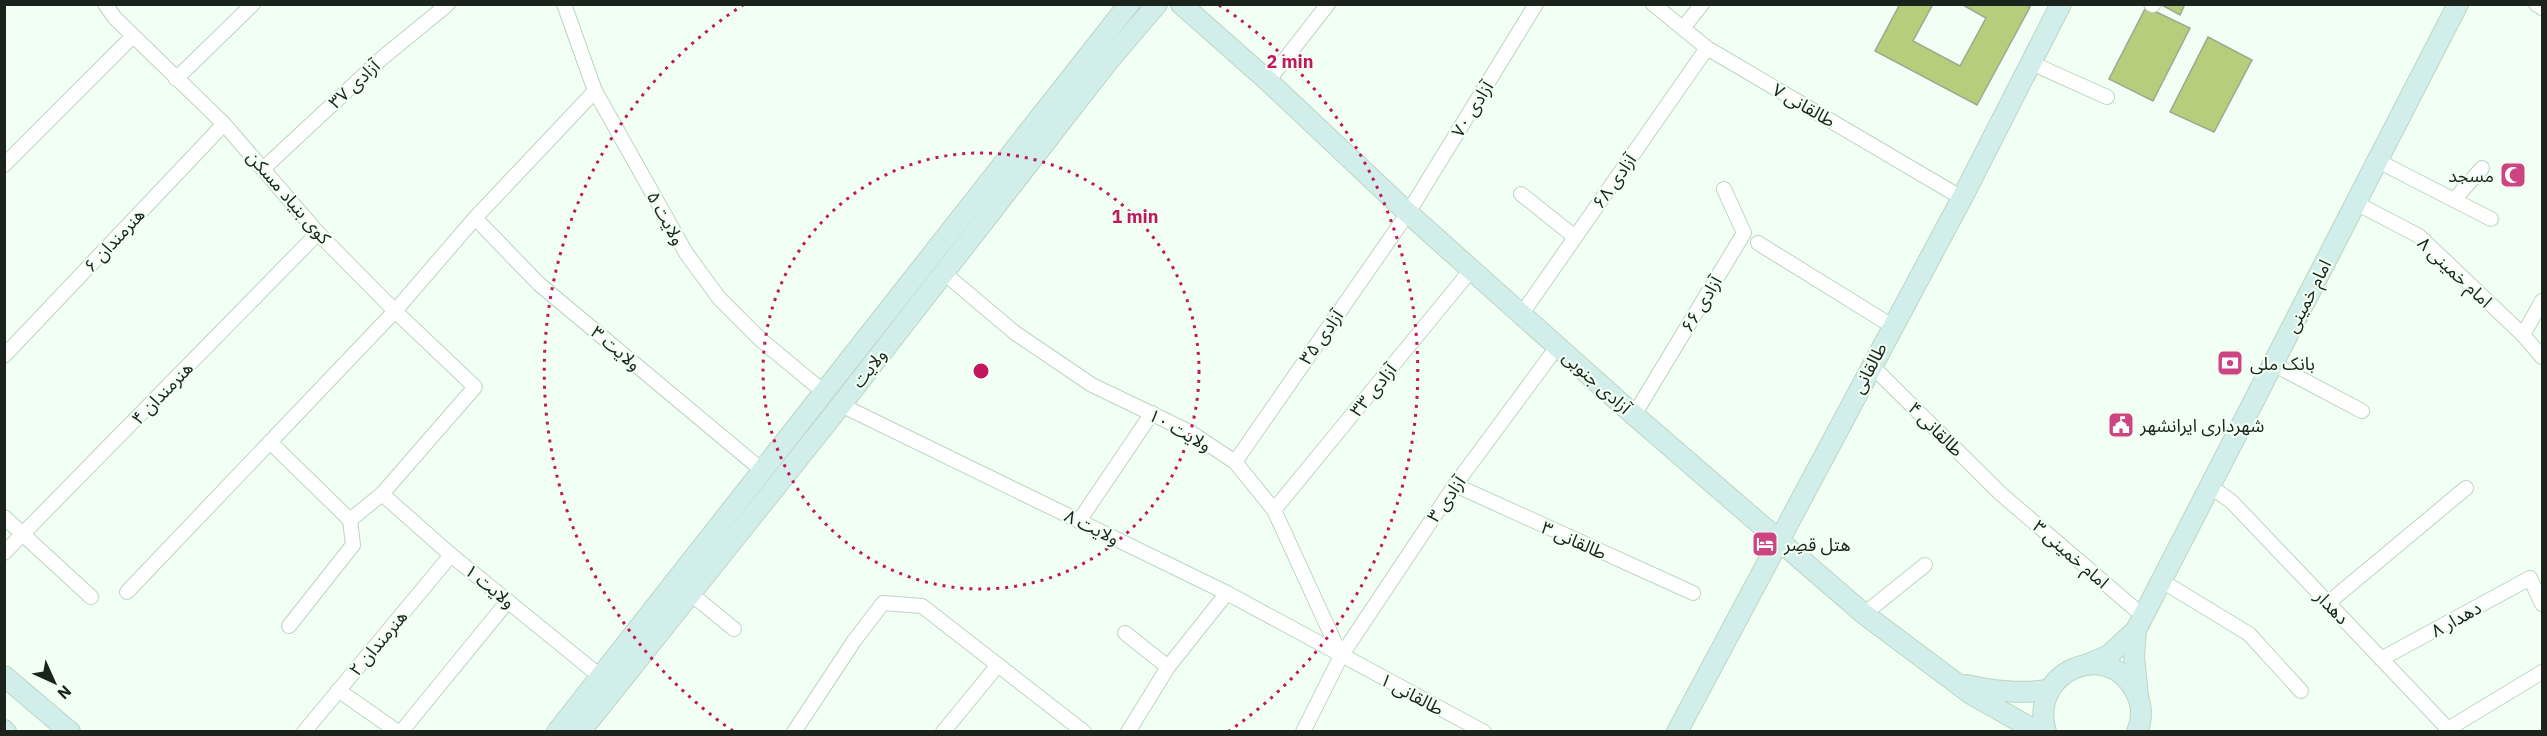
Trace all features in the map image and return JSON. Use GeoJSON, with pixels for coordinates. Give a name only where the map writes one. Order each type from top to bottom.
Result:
{"type":"FeatureCollection","features":[{"type":"Feature","properties":{"kind":"main road","name":"ولایت"},"geometry":{"type":"LineString","coordinates":[[557,732],[1129,4]]}},
{"type":"Feature","properties":{"kind":"main road","name":"ولایت"},"geometry":{"type":"LineString","coordinates":[[580,732],[841,405],[1106,64],[1157,4]]}},
{"type":"Feature","properties":{"kind":"main road","name":"آزادی جنوبی"},"geometry":{"type":"LineString","coordinates":[[1181,4],[1268,81],[1408,213],[1521,315],[1864,614],[1954,682],[1993,691],[2026,693],[2048,690]]}},
{"type":"Feature","properties":{"kind":"main road","name":"طالقانی"},"geometry":{"type":"LineString","coordinates":[[1677,732],[1962,198],[2061,4]]}},
{"type":"Feature","properties":{"kind":"main road","name":"امام خمینی"},"geometry":{"type":"LineString","coordinates":[[2048,690],[2058,677],[2072,668],[2109,655],[2139,622],[2458,4]]}},
{"type":"Feature","properties":{"kind":"main road"},"geometry":{"type":"LineString","coordinates":[[2139,622],[2134,656],[2139,719]]}},
{"type":"Feature","properties":{"kind":"main road"},"geometry":{"type":"LineString","coordinates":[[2088,664],[2104,666],[2119,672],[2131,683],[2139,719]]}},
{"type":"Feature","properties":{"kind":"main road"},"geometry":{"type":"LineString","coordinates":[[4,676],[70,732]]}},
{"type":"Feature","properties":{"kind":"main road"},"geometry":{"type":"LineString","coordinates":[[1954,682],[2038,732]]}},
{"type":"Feature","properties":{"kind":"main road"},"geometry":{"type":"LineString","coordinates":[[2046,732],[2042,706],[2048,690]]}},
{"type":"Feature","properties":{"kind":"street","name":"کوی بنیاد مسکن"},"geometry":{"type":"LineString","coordinates":[[105,4],[114,18],[224,124],[318,233],[475,387],[382,494]]}},
{"type":"Feature","properties":{"kind":"street"},"geometry":{"type":"LineString","coordinates":[[176,80],[253,4]]}},
{"type":"Feature","properties":{"kind":"street","name":"آزادی ۳۷"},"geometry":{"type":"LineString","coordinates":[[264,168],[381,59],[448,4]]}},
{"type":"Feature","properties":{"kind":"street","name":"ولایت ۵"},"geometry":{"type":"LineString","coordinates":[[564,4],[595,91],[686,253],[712,289],[761,340],[825,393]]}},
{"type":"Feature","properties":{"kind":"street"},"geometry":{"type":"LineString","coordinates":[[1268,81],[1328,4]]}},
{"type":"Feature","properties":{"kind":"street","name":"آزادی ۷۰"},"geometry":{"type":"LineString","coordinates":[[1408,213],[1536,4]]}},
{"type":"Feature","properties":{"kind":"street","name":"طالقانی ۷"},"geometry":{"type":"LineString","coordinates":[[1653,4],[1707,48],[1962,198]]}},
{"type":"Feature","properties":{"kind":"street"},"geometry":{"type":"LineString","coordinates":[[1683,28],[1702,4]]}},
{"type":"Feature","properties":{"kind":"street"},"geometry":{"type":"LineString","coordinates":[[2536,4],[2542,8]]}},
{"type":"Feature","properties":{"kind":"street"},"geometry":{"type":"LineString","coordinates":[[4,165],[133,36]]}},
{"type":"Feature","properties":{"kind":"street","name":"آزادی ۶۸"},"geometry":{"type":"LineString","coordinates":[[1521,315],[1707,48]]}},
{"type":"Feature","properties":{"kind":"street"},"geometry":{"type":"LineString","coordinates":[[2031,63],[2107,97]]}},
{"type":"Feature","properties":{"kind":"street"},"geometry":{"type":"LineString","coordinates":[[127,592],[395,311],[475,218],[595,91]]}},
{"type":"Feature","properties":{"kind":"street","name":"هنرمندان ۶"},"geometry":{"type":"LineString","coordinates":[[4,356],[224,124]]}},
{"type":"Feature","properties":{"kind":"street"},"geometry":{"type":"LineString","coordinates":[[2378,161],[2491,219]]}},
{"type":"Feature","properties":{"kind":"street"},"geometry":{"type":"LineString","coordinates":[[2454,200],[2482,168]]}},
{"type":"Feature","properties":{"kind":"street","name":"آزادی ۶۶"},"geometry":{"type":"LineString","coordinates":[[1634,415],[1744,233],[1724,189]]}},
{"type":"Feature","properties":{"kind":"street"},"geometry":{"type":"LineString","coordinates":[[1521,194],[1575,237]]}},
{"type":"Feature","properties":{"kind":"street","name":"امام خمینی ۸"},"geometry":{"type":"LineString","coordinates":[[2356,202],[2419,236],[2523,335],[2542,357]]}},
{"type":"Feature","properties":{"kind":"street","name":"آزادی ۳۵"},"geometry":{"type":"LineString","coordinates":[[1235,462],[1408,213]]}},
{"type":"Feature","properties":{"kind":"street","name":"ولایت ۳"},"geometry":{"type":"LineString","coordinates":[[475,218],[539,284],[763,471]]}},
{"type":"Feature","properties":{"kind":"street","name":"هنرمندان ۴"},"geometry":{"type":"LineString","coordinates":[[4,553],[318,233]]}},
{"type":"Feature","properties":{"kind":"street"},"geometry":{"type":"LineString","coordinates":[[1758,243],[1892,326]]}},
{"type":"Feature","properties":{"kind":"street","name":"آزادی ۳۳"},"geometry":{"type":"LineString","coordinates":[[1274,510],[1471,270]]}},
{"type":"Feature","properties":{"kind":"street","name":"ولایت ۱۰"},"geometry":{"type":"LineString","coordinates":[[944,273],[1015,333],[1092,386],[1190,432],[1235,462],[1274,510],[1341,656]]}},
{"type":"Feature","properties":{"kind":"street"},"geometry":{"type":"LineString","coordinates":[[2523,335],[2542,302]]}},
{"type":"Feature","properties":{"kind":"street","name":"آزادی ۳"},"geometry":{"type":"LineString","coordinates":[[1303,732],[1341,656],[1455,486],[1557,347]]}},
{"type":"Feature","properties":{"kind":"street"},"geometry":{"type":"LineString","coordinates":[[2273,364],[2362,411]]}},
{"type":"Feature","properties":{"kind":"street","name":"طالقانی ۴"},"geometry":{"type":"LineString","coordinates":[[1871,365],[2001,494]]}},
{"type":"Feature","properties":{"kind":"street","name":"ولایت ۸"},"geometry":{"type":"LineString","coordinates":[[841,405],[1227,593],[1341,656]]}},
{"type":"Feature","properties":{"kind":"street"},"geometry":{"type":"LineString","coordinates":[[1079,521],[1152,413]]}},
{"type":"Feature","properties":{"kind":"street"},"geometry":{"type":"LineString","coordinates":[[270,442],[350,520],[353,545],[289,626]]}},
{"type":"Feature","properties":{"kind":"street","name":"طالقانی ۳"},"geometry":{"type":"LineString","coordinates":[[1455,486],[1693,593]]}},
{"type":"Feature","properties":{"kind":"street","name":"دهدار"},"geometry":{"type":"LineString","coordinates":[[2210,486],[2232,502],[2449,730]]}},
{"type":"Feature","properties":{"kind":"street"},"geometry":{"type":"LineString","coordinates":[[2328,603],[2466,488]]}},
{"type":"Feature","properties":{"kind":"street"},"geometry":{"type":"LineString","coordinates":[[350,520],[382,494]]}},
{"type":"Feature","properties":{"kind":"street","name":"ولایت ۱"},"geometry":{"type":"LineString","coordinates":[[382,494],[451,555],[600,677]]}},
{"type":"Feature","properties":{"kind":"street","name":"امام خمینی ۳"},"geometry":{"type":"LineString","coordinates":[[2001,494],[2139,622]]}},
{"type":"Feature","properties":{"kind":"street"},"geometry":{"type":"LineString","coordinates":[[4,517],[91,597]]}},
{"type":"Feature","properties":{"kind":"street","name":"هنرمندان ۲"},"geometry":{"type":"LineString","coordinates":[[304,732],[451,555]]}},
{"type":"Feature","properties":{"kind":"street"},"geometry":{"type":"LineString","coordinates":[[1864,614],[1924,565]]}},
{"type":"Feature","properties":{"kind":"street","name":"دهدار ۸"},"geometry":{"type":"LineString","coordinates":[[2381,659],[2530,578],[2542,604]]}},
{"type":"Feature","properties":{"kind":"street"},"geometry":{"type":"LineString","coordinates":[[2160,580],[2249,634],[2301,691]]}},
{"type":"Feature","properties":{"kind":"street"},"geometry":{"type":"LineString","coordinates":[[690,593],[734,629]]}},
{"type":"Feature","properties":{"kind":"street"},"geometry":{"type":"LineString","coordinates":[[1128,732],[1168,667],[1227,593]]}},
{"type":"Feature","properties":{"kind":"street"},"geometry":{"type":"LineString","coordinates":[[338,690],[400,732],[508,601]]}},
{"type":"Feature","properties":{"kind":"street"},"geometry":{"type":"LineString","coordinates":[[795,732],[854,641],[883,603],[922,606],[1084,732]]}},
{"type":"Feature","properties":{"kind":"street"},"geometry":{"type":"LineString","coordinates":[[1125,633],[1168,667]]}},
{"type":"Feature","properties":{"kind":"street","name":"طالقانی ۱"},"geometry":{"type":"LineString","coordinates":[[1341,656],[1484,732]]}},
{"type":"Feature","properties":{"kind":"street"},"geometry":{"type":"LineString","coordinates":[[943,732],[998,665]]}},
{"type":"Feature","properties":{"kind":"street"},"geometry":{"type":"LineString","coordinates":[[2449,730],[2542,672]]}},
{"type":"Feature","properties":{"kind":"building"},"geometry":{"type":"Polygon","coordinates":[[[1900,4],[1933,4],[1913,41],[1960,66],[1986,18],[1961,4],[2024,4],[2030,7],[1977,105],[1875,51],[1900,4]]]}},
{"type":"Feature","properties":{"kind":"building"},"geometry":{"type":"Polygon","coordinates":[[[2160,4],[2185,4],[2180,15],[2160,4]]]}},
{"type":"Feature","properties":{"kind":"building"},"geometry":{"type":"Polygon","coordinates":[[[2146,7],[2190,28],[2153,101],[2109,79],[2146,7]]]}},
{"type":"Feature","properties":{"kind":"building"},"geometry":{"type":"Polygon","coordinates":[[[2208,37],[2252,60],[2214,132],[2170,112],[2208,37]]]}},
{"type":"Feature","properties":{"kind":"place","name":"مسجد"},"geometry":{"type":"Point","coordinates":[2513,175]}},
{"type":"Feature","properties":{"kind":"place","name":"بانک ملی"},"geometry":{"type":"Point","coordinates":[2230,363]}},
{"type":"Feature","properties":{"kind":"place","name":"شهرداری ایرانشهر"},"geometry":{"type":"Point","coordinates":[2121,425]}},
{"type":"Feature","properties":{"kind":"place","name":"هتل قصِر"},"geometry":{"type":"Point","coordinates":[1765,544]}}]}
